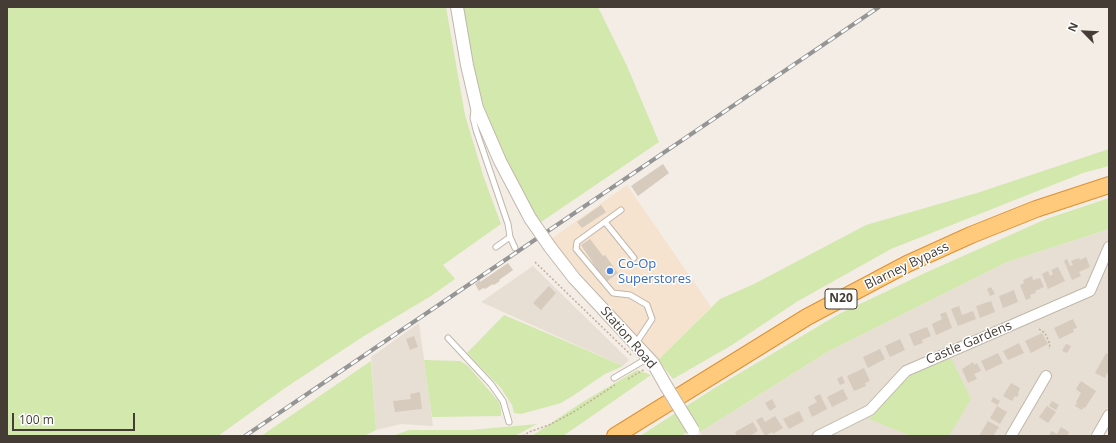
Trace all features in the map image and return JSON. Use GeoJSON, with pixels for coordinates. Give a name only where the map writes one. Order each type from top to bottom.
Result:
{"type":"FeatureCollection","features":[{"type":"Feature","properties":{"kind":"highway"},"geometry":{"type":"LineString","coordinates":[[1083,193],[1109,182]]}},
{"type":"Feature","properties":{"kind":"highway","name":"Blarney Bypass"},"geometry":{"type":"LineString","coordinates":[[615,436],[807,317],[907,264],[978,232],[1036,209],[1109,185]]}},
{"type":"Feature","properties":{"kind":"street","name":"Station Road"},"geometry":{"type":"LineString","coordinates":[[457,7],[467,65],[477,108],[500,161],[530,218],[574,278],[635,344],[644,361],[652,363],[695,433]]}},
{"type":"Feature","properties":{"kind":"street","name":"Castle Gardens"},"geometry":{"type":"LineString","coordinates":[[818,436],[870,410],[906,371],[1090,291],[1109,247]]}},
{"type":"Feature","properties":{"kind":"street"},"geometry":{"type":"LineString","coordinates":[[1011,436],[1041,379]]}},
{"type":"Feature","properties":{"kind":"street"},"geometry":{"type":"LineString","coordinates":[[1097,436],[1109,414]]}},
{"type":"Feature","properties":{"kind":"lane"},"geometry":{"type":"LineString","coordinates":[[477,108],[474,110],[473,118],[508,224],[510,237],[514,248]]}},
{"type":"Feature","properties":{"kind":"lane"},"geometry":{"type":"LineString","coordinates":[[621,210],[577,242],[576,249],[613,293],[630,295],[647,305],[652,319],[635,344]]}},
{"type":"Feature","properties":{"kind":"lane"},"geometry":{"type":"LineString","coordinates":[[605,222],[634,258]]}},
{"type":"Feature","properties":{"kind":"lane"},"geometry":{"type":"LineString","coordinates":[[496,247],[510,237]]}},
{"type":"Feature","properties":{"kind":"lane"},"geometry":{"type":"LineString","coordinates":[[448,338],[491,384],[503,401],[509,422]]}},
{"type":"Feature","properties":{"kind":"lane"},"geometry":{"type":"LineString","coordinates":[[614,378],[644,361]]}},
{"type":"Feature","properties":{"kind":"path"},"geometry":{"type":"LineString","coordinates":[[535,262],[644,361],[645,369],[626,379]]}},
{"type":"Feature","properties":{"kind":"path"},"geometry":{"type":"LineString","coordinates":[[1039,329],[1045,333],[1050,344],[1049,349]]}},
{"type":"Feature","properties":{"kind":"path"},"geometry":{"type":"LineString","coordinates":[[523,436],[572,413],[620,382]]}},
{"type":"Feature","properties":{"kind":"shaded area"},"geometry":{"type":"Polygon","coordinates":[[[627,185],[711,307],[658,360],[559,250],[551,239],[627,185]]]}},
{"type":"Feature","properties":{"kind":"shaded area"},"geometry":{"type":"Polygon","coordinates":[[[1109,229],[1109,405],[1090,436],[702,436],[700,432],[829,351],[1007,262],[1109,229]]]}},
{"type":"Feature","properties":{"kind":"shaded area"},"geometry":{"type":"Polygon","coordinates":[[[533,266],[629,360],[623,366],[481,302],[533,266]]]}},
{"type":"Feature","properties":{"kind":"shaded area"},"geometry":{"type":"Polygon","coordinates":[[[419,323],[433,426],[401,424],[376,430],[371,357],[419,323]]]}},
{"type":"Feature","properties":{"kind":"green space"},"geometry":{"type":"Polygon","coordinates":[[[7,7],[446,7],[465,115],[484,178],[501,224],[443,265],[455,279],[431,296],[364,336],[285,388],[218,436],[7,436],[7,7]]]}},
{"type":"Feature","properties":{"kind":"green space"},"geometry":{"type":"Polygon","coordinates":[[[461,7],[598,7],[627,66],[659,142],[541,222],[524,197],[501,153],[489,122],[475,79],[461,7]]]}},
{"type":"Feature","properties":{"kind":"green space"},"geometry":{"type":"Polygon","coordinates":[[[1109,149],[1109,166],[1083,173],[891,249],[798,301],[732,345],[673,379],[658,360],[720,299],[754,284],[866,225],[977,193],[1109,149]]]}},
{"type":"Feature","properties":{"kind":"green space"},"geometry":{"type":"Polygon","coordinates":[[[1109,198],[1109,229],[1007,262],[829,351],[700,432],[696,426],[681,436],[640,436],[713,389],[839,314],[925,273],[1046,219],[1109,198]]]}},
{"type":"Feature","properties":{"kind":"green space"},"geometry":{"type":"Polygon","coordinates":[[[504,315],[623,366],[605,374],[561,403],[521,414],[514,413],[512,405],[501,388],[467,353],[504,315]]]}},
{"type":"Feature","properties":{"kind":"green space"},"geometry":{"type":"Polygon","coordinates":[[[951,358],[971,399],[949,436],[911,436],[869,419],[909,375],[951,358]]]}},
{"type":"Feature","properties":{"kind":"green space"},"geometry":{"type":"Polygon","coordinates":[[[424,360],[460,361],[468,366],[499,402],[501,416],[432,417],[424,360]]]}},
{"type":"Feature","properties":{"kind":"green space"},"geometry":{"type":"Polygon","coordinates":[[[371,361],[376,430],[364,436],[261,436],[371,361]]]}},
{"type":"Feature","properties":{"kind":"green space"},"geometry":{"type":"Polygon","coordinates":[[[637,370],[651,375],[563,436],[532,436],[581,403],[637,370]]]}},
{"type":"Feature","properties":{"kind":"green space"},"geometry":{"type":"Polygon","coordinates":[[[537,424],[515,436],[392,436],[409,430],[471,430],[537,424]]]}},
{"type":"Feature","properties":{"kind":"building"},"geometry":{"type":"Polygon","coordinates":[[[663,164],[669,173],[638,196],[631,186],[663,164]]]}},
{"type":"Feature","properties":{"kind":"building"},"geometry":{"type":"Polygon","coordinates":[[[601,205],[606,212],[582,228],[577,222],[601,205]]]}},
{"type":"Feature","properties":{"kind":"building"},"geometry":{"type":"Polygon","coordinates":[[[590,239],[603,256],[605,255],[618,273],[606,282],[581,245],[590,239]]]}},
{"type":"Feature","properties":{"kind":"building"},"geometry":{"type":"Polygon","coordinates":[[[1086,257],[1090,267],[1079,272],[1081,276],[1072,280],[1064,261],[1067,259],[1070,266],[1073,265],[1071,261],[1079,258],[1080,260],[1086,257]]]}},
{"type":"Feature","properties":{"kind":"building"},"geometry":{"type":"Polygon","coordinates":[[[508,263],[513,270],[494,285],[493,284],[485,289],[483,288],[479,291],[475,284],[508,263]]]}},
{"type":"Feature","properties":{"kind":"building"},"geometry":{"type":"Polygon","coordinates":[[[1058,267],[1065,281],[1048,289],[1042,274],[1048,271],[1050,276],[1053,274],[1051,270],[1058,267]]]}},
{"type":"Feature","properties":{"kind":"building"},"geometry":{"type":"Polygon","coordinates":[[[1032,276],[1033,280],[1040,278],[1044,287],[1035,291],[1036,293],[1030,295],[1031,298],[1026,300],[1020,285],[1024,283],[1023,280],[1032,276]]]}},
{"type":"Feature","properties":{"kind":"building"},"geometry":{"type":"Polygon","coordinates":[[[549,286],[556,293],[541,310],[533,303],[549,286]]]}},
{"type":"Feature","properties":{"kind":"building"},"geometry":{"type":"Polygon","coordinates":[[[991,287],[995,294],[990,296],[987,289],[991,287]]]}},
{"type":"Feature","properties":{"kind":"building"},"geometry":{"type":"Polygon","coordinates":[[[1014,290],[1018,302],[1003,308],[999,296],[1014,290]]]}},
{"type":"Feature","properties":{"kind":"building"},"geometry":{"type":"Polygon","coordinates":[[[991,301],[995,312],[980,318],[976,306],[991,301]]]}},
{"type":"Feature","properties":{"kind":"building"},"geometry":{"type":"Polygon","coordinates":[[[959,306],[962,315],[973,311],[976,319],[958,326],[951,309],[959,306]]]}},
{"type":"Feature","properties":{"kind":"building"},"geometry":{"type":"Polygon","coordinates":[[[946,312],[952,328],[936,335],[932,324],[942,319],[940,314],[946,312]]]}},
{"type":"Feature","properties":{"kind":"building"},"geometry":{"type":"Polygon","coordinates":[[[1073,319],[1077,328],[1073,329],[1074,332],[1059,339],[1054,328],[1073,319]]]}},
{"type":"Feature","properties":{"kind":"building"},"geometry":{"type":"Polygon","coordinates":[[[927,327],[931,336],[922,340],[923,343],[914,346],[909,334],[927,327]]]}},
{"type":"Feature","properties":{"kind":"building"},"geometry":{"type":"Polygon","coordinates":[[[1042,333],[1048,344],[1031,353],[1025,341],[1042,333]]]}},
{"type":"Feature","properties":{"kind":"building"},"geometry":{"type":"Polygon","coordinates":[[[414,336],[418,347],[410,350],[406,339],[414,336]]]}},
{"type":"Feature","properties":{"kind":"building"},"geometry":{"type":"Polygon","coordinates":[[[900,339],[905,350],[890,357],[885,346],[900,339]]]}},
{"type":"Feature","properties":{"kind":"building"},"geometry":{"type":"Polygon","coordinates":[[[1019,343],[1024,353],[1008,360],[1003,351],[1019,343]]]}},
{"type":"Feature","properties":{"kind":"building"},"geometry":{"type":"Polygon","coordinates":[[[1066,344],[1071,346],[1067,353],[1062,351],[1066,344]]]}},
{"type":"Feature","properties":{"kind":"building"},"geometry":{"type":"Polygon","coordinates":[[[880,349],[885,359],[868,368],[863,357],[880,349]]]}},
{"type":"Feature","properties":{"kind":"building"},"geometry":{"type":"Polygon","coordinates":[[[998,353],[1003,363],[986,371],[981,361],[998,353]]]}},
{"type":"Feature","properties":{"kind":"building"},"geometry":{"type":"Polygon","coordinates":[[[1106,353],[1109,355],[1109,375],[1107,373],[1105,378],[1095,373],[1106,353]]]}},
{"type":"Feature","properties":{"kind":"building"},"geometry":{"type":"Polygon","coordinates":[[[973,362],[974,365],[977,363],[981,371],[974,374],[977,379],[968,383],[962,369],[973,362]]]}},
{"type":"Feature","properties":{"kind":"building"},"geometry":{"type":"Polygon","coordinates":[[[864,368],[870,381],[865,383],[866,386],[854,391],[847,376],[864,368]]]}},
{"type":"Feature","properties":{"kind":"building"},"geometry":{"type":"Polygon","coordinates":[[[842,376],[845,383],[840,385],[837,379],[842,376]]]}},
{"type":"Feature","properties":{"kind":"building"},"geometry":{"type":"Polygon","coordinates":[[[1081,381],[1096,391],[1085,408],[1084,407],[1082,410],[1075,406],[1081,393],[1076,389],[1081,381]]]}},
{"type":"Feature","properties":{"kind":"building"},"geometry":{"type":"Polygon","coordinates":[[[1011,383],[1020,388],[1019,394],[1017,397],[1015,396],[1012,401],[1003,396],[1011,383]]]}},
{"type":"Feature","properties":{"kind":"building"},"geometry":{"type":"Polygon","coordinates":[[[843,389],[848,399],[832,407],[827,397],[843,389]]]}},
{"type":"Feature","properties":{"kind":"building"},"geometry":{"type":"Polygon","coordinates":[[[420,392],[422,409],[395,412],[393,401],[411,399],[410,394],[420,392]]]}},
{"type":"Feature","properties":{"kind":"building"},"geometry":{"type":"Polygon","coordinates":[[[820,394],[827,409],[812,417],[808,407],[817,402],[814,397],[820,394]]]}},
{"type":"Feature","properties":{"kind":"building"},"geometry":{"type":"Polygon","coordinates":[[[993,397],[1000,401],[997,405],[991,401],[993,397]]]}},
{"type":"Feature","properties":{"kind":"building"},"geometry":{"type":"Polygon","coordinates":[[[772,399],[776,407],[770,411],[765,403],[772,399]]]}},
{"type":"Feature","properties":{"kind":"building"},"geometry":{"type":"Polygon","coordinates":[[[1052,401],[1059,405],[1056,410],[1049,406],[1052,401]]]}},
{"type":"Feature","properties":{"kind":"building"},"geometry":{"type":"Polygon","coordinates":[[[997,406],[1007,412],[1000,424],[990,418],[997,406]]]}},
{"type":"Feature","properties":{"kind":"building"},"geometry":{"type":"Polygon","coordinates":[[[1047,406],[1056,412],[1048,423],[1039,417],[1047,406]]]}},
{"type":"Feature","properties":{"kind":"building"},"geometry":{"type":"Polygon","coordinates":[[[799,411],[804,421],[789,429],[783,419],[799,411]]]}},
{"type":"Feature","properties":{"kind":"building"},"geometry":{"type":"Polygon","coordinates":[[[775,416],[783,428],[773,434],[772,432],[765,436],[756,420],[762,417],[765,422],[775,416]]]}},
{"type":"Feature","properties":{"kind":"building"},"geometry":{"type":"Polygon","coordinates":[[[988,421],[999,427],[993,436],[979,436],[988,421]]]}},
{"type":"Feature","properties":{"kind":"building"},"geometry":{"type":"Polygon","coordinates":[[[753,422],[758,431],[750,436],[737,436],[735,432],[753,422]]]}},
{"type":"Feature","properties":{"kind":"building"},"geometry":{"type":"Polygon","coordinates":[[[1061,427],[1069,432],[1067,436],[1048,436],[1052,431],[1057,434],[1061,427]]]}},
{"type":"Feature","properties":{"kind":"railway"},"geometry":{"type":"LineString","coordinates":[[245,436],[879,7]]}},
{"type":"Feature","properties":{"kind":"place","name":"Co-Op Superstores"},"geometry":{"type":"Point","coordinates":[610,271]}}]}
